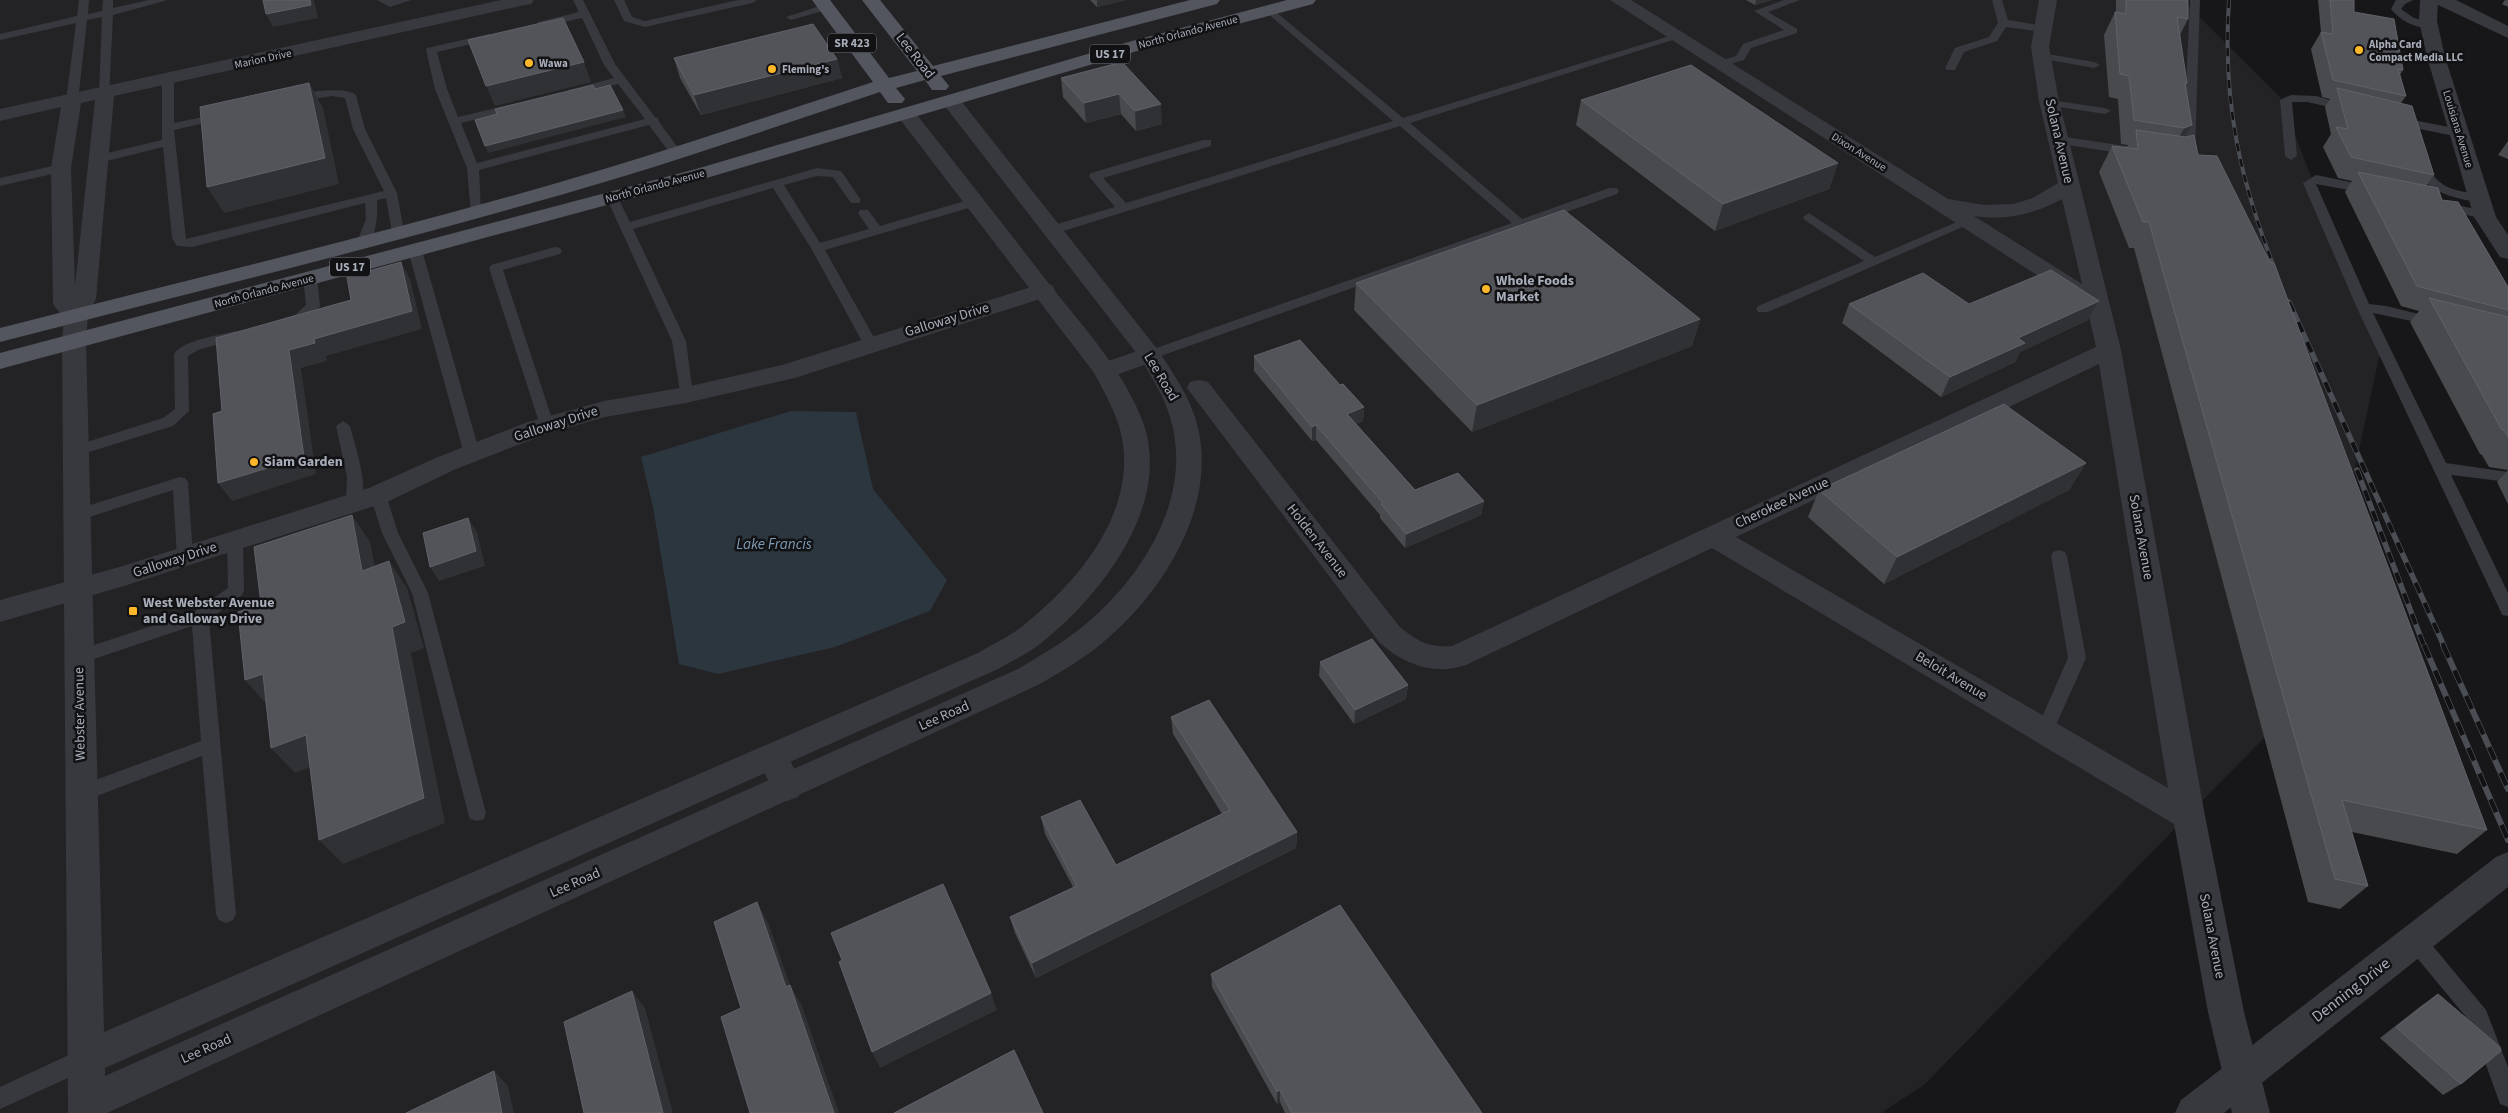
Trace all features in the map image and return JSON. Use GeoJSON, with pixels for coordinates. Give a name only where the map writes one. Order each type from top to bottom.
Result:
{"type":"FeatureCollection","features":[{"type":"Feature","properties":{"kind":"main road","name":"Lee Road"},"geometry":{"type":"LineString","coordinates":[[871,0],[951,101]]}},
{"type":"Feature","properties":{"kind":"main road","name":"North Orlando Avenue"},"geometry":{"type":"LineString","coordinates":[[0,335],[475,212],[676,153],[884,85],[1211,0]]}},
{"type":"Feature","properties":{"kind":"main road","name":"North Orlando Avenue"},"geometry":{"type":"LineString","coordinates":[[0,361],[712,171],[1271,5],[1307,0]]}},
{"type":"Feature","properties":{"kind":"main road","name":"SR 423"},"geometry":{"type":"LineString","coordinates":[[827,8],[906,114]]}},
{"type":"Feature","properties":{"kind":"street","name":"Dixon Avenue"},"geometry":{"type":"LineString","coordinates":[[1619,0],[2099,304]]}},
{"type":"Feature","properties":{"kind":"street","name":"Solana Avenue"},"geometry":{"type":"LineString","coordinates":[[2048,0],[2040,47],[2050,104],[2109,350],[2189,816],[2226,1012],[2250,1113]]}},
{"type":"Feature","properties":{"kind":"street","name":"Marion Drive"},"geometry":{"type":"LineString","coordinates":[[0,115],[105,94],[515,1]]}},
{"type":"Feature","properties":{"kind":"street","name":"Louisiana Avenue"},"geometry":{"type":"LineString","coordinates":[[2428,1],[2429,25],[2436,57],[2483,210],[2508,252]]}},
{"type":"Feature","properties":{"kind":"street"},"geometry":{"type":"LineString","coordinates":[[2428,1],[2508,34]]}},
{"type":"Feature","properties":{"kind":"street","name":"Webster Avenue"},"geometry":{"type":"LineString","coordinates":[[83,1110],[86,1058],[74,342],[76,315],[85,299],[105,94]]}},
{"type":"Feature","properties":{"kind":"street"},"geometry":{"type":"LineString","coordinates":[[72,101],[61,168],[64,304],[76,315]]}},
{"type":"Feature","properties":{"kind":"street","name":"Lee Road"},"geometry":{"type":"LineString","coordinates":[[83,1110],[1028,677],[1073,650],[1106,623],[1143,581],[1168,543],[1182,507],[1190,469],[1186,427],[1175,396],[1150,355],[951,101]]}},
{"type":"Feature","properties":{"kind":"street"},"geometry":{"type":"LineString","coordinates":[[86,1058],[988,661],[1030,636],[1069,600],[1100,564],[1124,524],[1136,486],[1137,446],[1128,414],[1105,371],[906,114]]}},
{"type":"Feature","properties":{"kind":"street"},"geometry":{"type":"LineString","coordinates":[[61,168],[99,159]]}},
{"type":"Feature","properties":{"kind":"street"},"geometry":{"type":"LineString","coordinates":[[1937,202],[1969,210],[1999,212],[2023,210],[2048,200],[2070,185]]}},
{"type":"Feature","properties":{"kind":"street"},"geometry":{"type":"LineString","coordinates":[[2483,210],[2508,228]]}},
{"type":"Feature","properties":{"kind":"street","name":"Galloway Drive"},"geometry":{"type":"LineString","coordinates":[[0,611],[185,556],[366,499],[472,454],[547,425],[604,409],[686,394],[786,372],[870,343],[1044,290]]}},
{"type":"Feature","properties":{"kind":"street","name":"Cherokee Avenue"},"geometry":{"type":"LineString","coordinates":[[1456,657],[2109,350]]}},
{"type":"Feature","properties":{"kind":"street"},"geometry":{"type":"LineString","coordinates":[[1105,371],[1150,355]]}},
{"type":"Feature","properties":{"kind":"street","name":"Holden Avenue"},"geometry":{"type":"LineString","coordinates":[[1199,388],[1389,634],[1405,649],[1423,658],[1441,660],[1456,657]]}},
{"type":"Feature","properties":{"kind":"street","name":"Beloit Avenue"},"geometry":{"type":"LineString","coordinates":[[1713,536],[2189,816]]}},
{"type":"Feature","properties":{"kind":"street"},"geometry":{"type":"LineString","coordinates":[[773,757],[787,787]]}},
{"type":"Feature","properties":{"kind":"street","name":"Denning Drive"},"geometry":{"type":"LineString","coordinates":[[2194,1113],[2508,867]]}},
{"type":"Feature","properties":{"kind":"lane"},"geometry":{"type":"LineString","coordinates":[[72,101],[84,0]]}},
{"type":"Feature","properties":{"kind":"lane"},"geometry":{"type":"LineString","coordinates":[[105,94],[108,0]]}},
{"type":"Feature","properties":{"kind":"lane"},"geometry":{"type":"LineString","coordinates":[[0,37],[83,20],[108,12],[163,0]]}},
{"type":"Feature","properties":{"kind":"lane"},"geometry":{"type":"LineString","coordinates":[[382,0],[390,4],[406,0]]}},
{"type":"Feature","properties":{"kind":"lane"},"geometry":{"type":"LineString","coordinates":[[578,0],[610,66],[654,120],[676,153]]}},
{"type":"Feature","properties":{"kind":"lane"},"geometry":{"type":"LineString","coordinates":[[619,0],[628,19],[645,24],[752,0]]}},
{"type":"Feature","properties":{"kind":"lane"},"geometry":{"type":"LineString","coordinates":[[1720,64],[1740,58],[1747,46],[1793,31],[1759,11],[1795,0]]}},
{"type":"Feature","properties":{"kind":"lane"},"geometry":{"type":"LineString","coordinates":[[1951,68],[1959,50],[1993,39],[2003,23],[1997,0]]}},
{"type":"Feature","properties":{"kind":"lane"},"geometry":{"type":"LineString","coordinates":[[2172,157],[2189,151],[2194,0]]}},
{"type":"Feature","properties":{"kind":"lane"},"geometry":{"type":"LineString","coordinates":[[2408,0],[2401,1],[2398,4],[2396,9],[2401,15],[2408,21],[2429,25]]}},
{"type":"Feature","properties":{"kind":"lane"},"geometry":{"type":"LineString","coordinates":[[1271,5],[1401,122],[1521,224]]}},
{"type":"Feature","properties":{"kind":"lane"},"geometry":{"type":"LineString","coordinates":[[791,17],[827,8]]}},
{"type":"Feature","properties":{"kind":"lane"},"geometry":{"type":"LineString","coordinates":[[798,26],[827,8]]}},
{"type":"Feature","properties":{"kind":"lane"},"geometry":{"type":"LineString","coordinates":[[528,28],[586,14]]}},
{"type":"Feature","properties":{"kind":"lane"},"geometry":{"type":"LineString","coordinates":[[2003,23],[2044,29]]}},
{"type":"Feature","properties":{"kind":"lane"},"geometry":{"type":"LineString","coordinates":[[475,212],[473,168],[441,89],[431,50],[498,34]]}},
{"type":"Feature","properties":{"kind":"lane"},"geometry":{"type":"LineString","coordinates":[[1052,230],[1677,37]]}},
{"type":"Feature","properties":{"kind":"lane"},"geometry":{"type":"LineString","coordinates":[[2042,56],[2094,64]]}},
{"type":"Feature","properties":{"kind":"lane"},"geometry":{"type":"LineString","coordinates":[[168,80],[168,142],[178,238],[182,243],[192,243],[391,193]]}},
{"type":"Feature","properties":{"kind":"lane"},"geometry":{"type":"LineString","coordinates":[[557,96],[621,80]]}},
{"type":"Feature","properties":{"kind":"lane"},"geometry":{"type":"LineString","coordinates":[[281,102],[332,93],[350,95],[360,129],[391,193],[398,232]]}},
{"type":"Feature","properties":{"kind":"lane"},"geometry":{"type":"LineString","coordinates":[[2291,156],[2286,100],[2289,98],[2299,97],[2361,111]]}},
{"type":"Feature","properties":{"kind":"lane"},"geometry":{"type":"LineString","coordinates":[[455,121],[529,103]]}},
{"type":"Feature","properties":{"kind":"lane"},"geometry":{"type":"LineString","coordinates":[[2050,104],[2105,112]]}},
{"type":"Feature","properties":{"kind":"lane"},"geometry":{"type":"LineString","coordinates":[[168,128],[234,113]]}},
{"type":"Feature","properties":{"kind":"lane"},"geometry":{"type":"LineString","coordinates":[[473,168],[654,120]]}},
{"type":"Feature","properties":{"kind":"lane"},"geometry":{"type":"LineString","coordinates":[[2459,133],[2404,121],[2426,180],[2440,190],[2483,210]]}},
{"type":"Feature","properties":{"kind":"lane"},"geometry":{"type":"LineString","coordinates":[[2059,140],[2144,152]]}},
{"type":"Feature","properties":{"kind":"lane"},"geometry":{"type":"LineString","coordinates":[[99,159],[168,142]]}},
{"type":"Feature","properties":{"kind":"lane"},"geometry":{"type":"LineString","coordinates":[[1123,208],[1095,176],[1207,143]]}},
{"type":"Feature","properties":{"kind":"lane"},"geometry":{"type":"LineString","coordinates":[[0,182],[61,168]]}},
{"type":"Feature","properties":{"kind":"lane"},"geometry":{"type":"LineString","coordinates":[[625,228],[817,172],[837,174],[855,200]]}},
{"type":"Feature","properties":{"kind":"lane"},"geometry":{"type":"LineString","coordinates":[[2380,192],[2316,179],[2309,183],[2364,308],[2508,610]]}},
{"type":"Feature","properties":{"kind":"lane"},"geometry":{"type":"LineString","coordinates":[[776,183],[817,248],[870,343]]}},
{"type":"Feature","properties":{"kind":"lane"},"geometry":{"type":"LineString","coordinates":[[1150,355],[1612,192]]}},
{"type":"Feature","properties":{"kind":"lane"},"geometry":{"type":"LineString","coordinates":[[612,197],[679,341],[686,394]]}},
{"type":"Feature","properties":{"kind":"lane"},"geometry":{"type":"LineString","coordinates":[[364,242],[372,219],[371,198]]}},
{"type":"Feature","properties":{"kind":"lane"},"geometry":{"type":"LineString","coordinates":[[817,248],[975,202]]}},
{"type":"Feature","properties":{"kind":"lane"},"geometry":{"type":"LineString","coordinates":[[2428,202],[2483,210]]}},
{"type":"Feature","properties":{"kind":"lane"},"geometry":{"type":"LineString","coordinates":[[864,213],[877,231]]}},
{"type":"Feature","properties":{"kind":"lane"},"geometry":{"type":"LineString","coordinates":[[1809,217],[1874,262]]}},
{"type":"Feature","properties":{"kind":"lane"},"geometry":{"type":"LineString","coordinates":[[1763,309],[1968,222]]}},
{"type":"Feature","properties":{"kind":"lane"},"geometry":{"type":"LineString","coordinates":[[415,250],[472,454]]}},
{"type":"Feature","properties":{"kind":"lane"},"geometry":{"type":"LineString","coordinates":[[547,425],[496,268],[555,251]]}},
{"type":"Feature","properties":{"kind":"lane"},"geometry":{"type":"LineString","coordinates":[[273,325],[300,318],[313,306],[310,278]]}},
{"type":"Feature","properties":{"kind":"lane"},"geometry":{"type":"LineString","coordinates":[[2364,308],[2386,310],[2452,327]]}},
{"type":"Feature","properties":{"kind":"lane"},"geometry":{"type":"LineString","coordinates":[[76,451],[168,422],[182,410],[181,354],[193,347],[246,333]]}},
{"type":"Feature","properties":{"kind":"lane"},"geometry":{"type":"LineString","coordinates":[[343,426],[355,476],[366,499],[390,533],[420,593],[478,813]]}},
{"type":"Feature","properties":{"kind":"lane"},"geometry":{"type":"LineString","coordinates":[[2440,468],[2508,477]]}},
{"type":"Feature","properties":{"kind":"lane"},"geometry":{"type":"LineString","coordinates":[[77,515],[180,482],[185,556]]}},
{"type":"Feature","properties":{"kind":"lane"},"geometry":{"type":"LineString","coordinates":[[79,657],[200,617],[236,591],[234,541]]}},
{"type":"Feature","properties":{"kind":"lane"},"geometry":{"type":"LineString","coordinates":[[2044,731],[2077,658],[2059,556]]}},
{"type":"Feature","properties":{"kind":"lane"},"geometry":{"type":"LineString","coordinates":[[200,617],[226,914]]}},
{"type":"Feature","properties":{"kind":"lane"},"geometry":{"type":"LineString","coordinates":[[81,794],[210,745]]}},
{"type":"Feature","properties":{"kind":"lane"},"geometry":{"type":"LineString","coordinates":[[2415,940],[2453,983],[2479,1017],[2508,1096]]}},
{"type":"Feature","properties":{"kind":"lane"},"geometry":{"type":"LineString","coordinates":[[0,1098],[86,1058]]}},
{"type":"Feature","properties":{"kind":"shaded area"},"geometry":{"type":"Polygon","coordinates":[[[0,0],[2182,0],[2280,97],[2380,353],[2306,695],[1924,1085],[1881,1113],[0,1113],[0,0]]]}},
{"type":"Feature","properties":{"kind":"water","name":"Lake Francis"},"geometry":{"type":"Polygon","coordinates":[[[791,411],[856,412],[873,489],[947,580],[930,611],[835,647],[718,674],[679,664],[653,507],[641,457],[791,411]]]}},
{"type":"Feature","properties":{"kind":"building"},"geometry":{"type":"Polygon","coordinates":[[[263,0],[310,0],[311,5],[266,14],[263,0]]]}},
{"type":"Feature","properties":{"kind":"building"},"geometry":{"type":"Polygon","coordinates":[[[2126,0],[2188,0],[2188,19],[2177,17],[2192,125],[2184,128],[2134,120],[2129,76],[2120,74],[2115,12],[2126,14],[2126,0]]]}},
{"type":"Feature","properties":{"kind":"building"},"geometry":{"type":"Polygon","coordinates":[[[2330,0],[2354,0],[2354,12],[2394,19],[2403,70],[2398,69],[2406,96],[2333,80],[2321,32],[2333,34],[2330,0]]]}},
{"type":"Feature","properties":{"kind":"building"},"geometry":{"type":"Polygon","coordinates":[[[563,18],[584,62],[486,86],[468,40],[563,18]]]}},
{"type":"Feature","properties":{"kind":"building"},"geometry":{"type":"Polygon","coordinates":[[[813,24],[837,59],[694,95],[674,58],[813,24]]]}},
{"type":"Feature","properties":{"kind":"building"},"geometry":{"type":"Polygon","coordinates":[[[1122,62],[1161,104],[1135,111],[1119,94],[1084,103],[1061,78],[1122,62]]]}},
{"type":"Feature","properties":{"kind":"building"},"geometry":{"type":"Polygon","coordinates":[[[1691,65],[1838,163],[1723,204],[1581,100],[1691,65]]]}},
{"type":"Feature","properties":{"kind":"building"},"geometry":{"type":"Polygon","coordinates":[[[309,83],[325,158],[207,187],[200,107],[309,83]]]}},
{"type":"Feature","properties":{"kind":"building"},"geometry":{"type":"Polygon","coordinates":[[[593,85],[595,89],[610,85],[623,110],[485,146],[475,120],[497,114],[495,109],[593,85]]]}},
{"type":"Feature","properties":{"kind":"building"},"geometry":{"type":"Polygon","coordinates":[[[2337,88],[2412,106],[2434,175],[2351,157],[2336,127],[2348,129],[2337,88]]]}},
{"type":"Feature","properties":{"kind":"building"},"geometry":{"type":"Polygon","coordinates":[[[2136,130],[2186,137],[2194,135],[2198,155],[2217,156],[2270,262],[2274,263],[2487,830],[2342,800],[2368,886],[2335,879],[2149,222],[2143,222],[2112,146],[2138,149],[2136,130]]]}},
{"type":"Feature","properties":{"kind":"building"},"geometry":{"type":"Polygon","coordinates":[[[2358,172],[2438,188],[2442,200],[2458,202],[2508,287],[2508,310],[2417,286],[2358,172]]]}},
{"type":"Feature","properties":{"kind":"building"},"geometry":{"type":"Polygon","coordinates":[[[1564,210],[1700,319],[1477,405],[1356,283],[1564,210]]]}},
{"type":"Feature","properties":{"kind":"building"},"geometry":{"type":"Polygon","coordinates":[[[401,262],[412,311],[314,339],[315,343],[289,350],[304,457],[218,483],[213,414],[222,411],[216,338],[351,300],[347,277],[401,262]]]}},
{"type":"Feature","properties":{"kind":"building"},"geometry":{"type":"Polygon","coordinates":[[[2051,270],[2099,301],[2018,338],[2025,343],[1950,377],[1849,304],[1923,273],[1969,304],[2051,270]]]}},
{"type":"Feature","properties":{"kind":"building"},"geometry":{"type":"Polygon","coordinates":[[[2429,298],[2508,317],[2508,437],[2504,430],[2502,430],[2429,298]]]}},
{"type":"Feature","properties":{"kind":"building"},"geometry":{"type":"Polygon","coordinates":[[[1300,340],[1340,385],[1343,384],[1364,407],[1347,414],[1415,490],[1458,473],[1484,501],[1406,534],[1381,504],[1383,503],[1316,425],[1312,427],[1254,356],[1300,340]]]}},
{"type":"Feature","properties":{"kind":"building"},"geometry":{"type":"Polygon","coordinates":[[[2004,404],[2086,463],[1897,557],[1819,490],[2004,404]]]}},
{"type":"Feature","properties":{"kind":"building"},"geometry":{"type":"Polygon","coordinates":[[[352,515],[362,571],[389,561],[405,622],[392,627],[424,798],[319,840],[306,735],[271,748],[263,674],[245,680],[238,612],[261,604],[254,547],[352,515]]]}},
{"type":"Feature","properties":{"kind":"building"},"geometry":{"type":"Polygon","coordinates":[[[468,518],[476,551],[430,567],[423,533],[468,518]]]}},
{"type":"Feature","properties":{"kind":"building"},"geometry":{"type":"Polygon","coordinates":[[[1372,639],[1408,685],[1355,710],[1320,662],[1372,639]]]}},
{"type":"Feature","properties":{"kind":"building"},"geometry":{"type":"Polygon","coordinates":[[[1209,700],[1297,832],[1032,963],[1010,917],[1077,886],[1041,817],[1080,800],[1116,865],[1230,810],[1171,717],[1209,700]]]}},
{"type":"Feature","properties":{"kind":"building"},"geometry":{"type":"Polygon","coordinates":[[[943,884],[991,993],[872,1052],[839,962],[842,960],[831,933],[943,884]]]}},
{"type":"Feature","properties":{"kind":"building"},"geometry":{"type":"Polygon","coordinates":[[[757,902],[786,987],[790,985],[834,1113],[750,1113],[721,1017],[741,1008],[714,922],[757,902]]]}},
{"type":"Feature","properties":{"kind":"building"},"geometry":{"type":"Polygon","coordinates":[[[1340,905],[1482,1113],[1292,1113],[1280,1090],[1277,1092],[1211,974],[1340,905]]]}},
{"type":"Feature","properties":{"kind":"building"},"geometry":{"type":"Polygon","coordinates":[[[632,991],[663,1113],[584,1113],[564,1022],[632,991]]]}},
{"type":"Feature","properties":{"kind":"building"},"geometry":{"type":"Polygon","coordinates":[[[2438,994],[2500,1047],[2501,1051],[2461,1084],[2396,1027],[2438,994]]]}},
{"type":"Feature","properties":{"kind":"building"},"geometry":{"type":"Polygon","coordinates":[[[1014,1050],[1043,1113],[894,1113],[1014,1050]]]}},
{"type":"Feature","properties":{"kind":"building"},"geometry":{"type":"Polygon","coordinates":[[[494,1071],[502,1113],[406,1113],[494,1071]]]}},
{"type":"Feature","properties":{"kind":"railway"},"geometry":{"type":"LineString","coordinates":[[2229,0],[2228,73],[2236,140],[2253,207],[2277,275]]}},
{"type":"Feature","properties":{"kind":"railway"},"geometry":{"type":"LineString","coordinates":[[2289,302],[2444,646]]}},
{"type":"Feature","properties":{"kind":"railway"},"geometry":{"type":"LineString","coordinates":[[2357,470],[2424,646]]}},
{"type":"Feature","properties":{"kind":"railway"},"geometry":{"type":"LineString","coordinates":[[2424,645],[2508,840]]}},
{"type":"Feature","properties":{"kind":"railway"},"geometry":{"type":"LineString","coordinates":[[2443,645],[2508,789]]}},
{"type":"Feature","properties":{"kind":"place","name":"Alpha Card Compact Media LLC"},"geometry":{"type":"Point","coordinates":[2359,50]}},
{"type":"Feature","properties":{"kind":"place","name":"Wawa"},"geometry":{"type":"Point","coordinates":[529,63]}},
{"type":"Feature","properties":{"kind":"place","name":"Fleming's"},"geometry":{"type":"Point","coordinates":[772,69]}},
{"type":"Feature","properties":{"kind":"place","name":"Whole Foods Market"},"geometry":{"type":"Point","coordinates":[1486,289]}},
{"type":"Feature","properties":{"kind":"place","name":"Siam Garden"},"geometry":{"type":"Point","coordinates":[254,462]}},
{"type":"Feature","properties":{"kind":"place","name":"West Webster Avenue and Galloway Drive"},"geometry":{"type":"Point","coordinates":[133,611]}}]}
